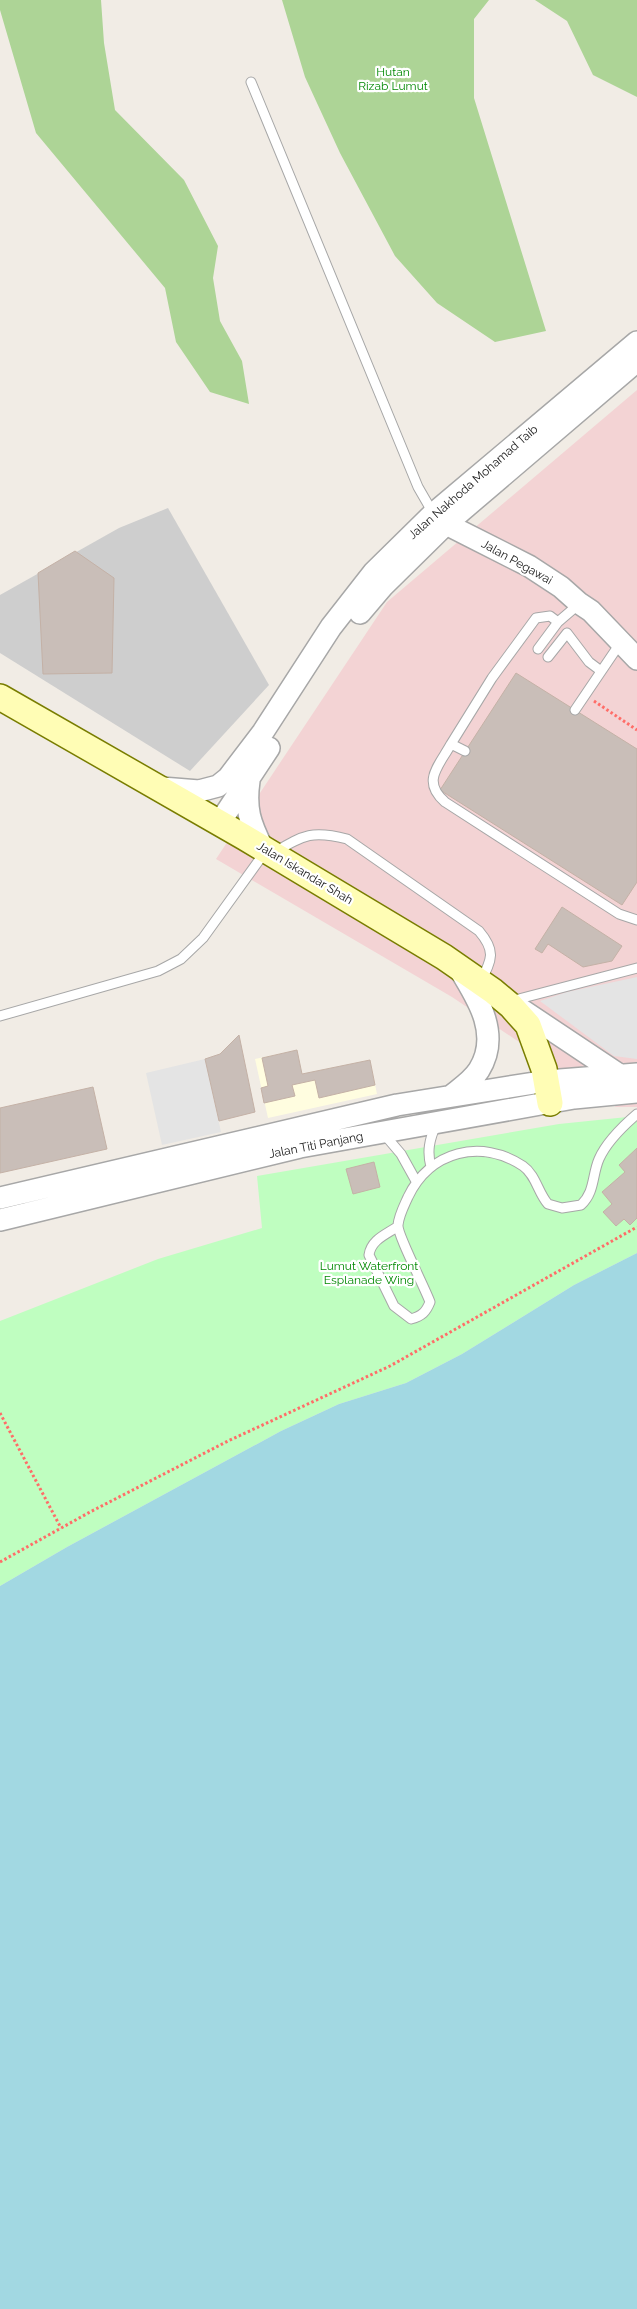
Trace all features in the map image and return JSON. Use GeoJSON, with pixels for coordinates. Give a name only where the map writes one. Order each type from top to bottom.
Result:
{"type":"FeatureCollection","features":[{"type":"Feature","properties":{"kind":"main road","name":"Jalan Iskandar Shah"},"geometry":{"type":"LineString","coordinates":[[0,697],[162,788],[267,850],[458,967],[494,992],[511,1006],[528,1025],[538,1048],[548,1092]]}},
{"type":"Feature","properties":{"kind":"street","name":"Jalan Nakhoda Mohamad Taib"},"geometry":{"type":"LineString","coordinates":[[220,822],[344,635],[369,601],[440,519],[637,342]]}},
{"type":"Feature","properties":{"kind":"street","name":"Jalan Nakhoda Mohamad Taib"},"geometry":{"type":"LineString","coordinates":[[162,788],[199,791],[218,786],[228,778],[263,732],[332,627],[374,572],[637,362]]}},
{"type":"Feature","properties":{"kind":"street","name":"Jalan Pegawai"},"geometry":{"type":"LineString","coordinates":[[440,519],[529,566],[561,587],[591,611],[637,659]]}},
{"type":"Feature","properties":{"kind":"street"},"geometry":{"type":"LineString","coordinates":[[249,778],[246,798],[248,814],[267,850]]}},
{"type":"Feature","properties":{"kind":"street"},"geometry":{"type":"LineString","coordinates":[[451,1096],[471,1080],[480,1069],[488,1042],[485,1015],[480,1003],[458,967]]}},
{"type":"Feature","properties":{"kind":"street"},"geometry":{"type":"LineString","coordinates":[[494,992],[628,1074]]}},
{"type":"Feature","properties":{"kind":"street","name":"Jalan Titi Panjang"},"geometry":{"type":"LineString","coordinates":[[0,1220],[300,1147],[437,1123],[548,1092],[628,1074]]}},
{"type":"Feature","properties":{"kind":"street","name":"Jalan Titi Panjang"},"geometry":{"type":"LineString","coordinates":[[0,1198],[298,1127],[397,1105],[451,1096],[548,1092],[637,1092]]}},
{"type":"Feature","properties":{"kind":"lane"},"geometry":{"type":"LineString","coordinates":[[251,82],[418,487],[440,519]]}},
{"type":"Feature","properties":{"kind":"lane"},"geometry":{"type":"LineString","coordinates":[[538,649],[558,622],[579,603]]}},
{"type":"Feature","properties":{"kind":"lane"},"geometry":{"type":"LineString","coordinates":[[558,622],[550,616],[536,618],[492,678],[434,775],[432,786],[436,794],[445,802],[619,914],[637,920]]}},
{"type":"Feature","properties":{"kind":"lane"},"geometry":{"type":"LineString","coordinates":[[548,657],[566,633],[589,662],[601,671]]}},
{"type":"Feature","properties":{"kind":"lane"},"geometry":{"type":"LineString","coordinates":[[575,710],[621,642]]}},
{"type":"Feature","properties":{"kind":"lane"},"geometry":{"type":"LineString","coordinates":[[452,744],[465,751]]}},
{"type":"Feature","properties":{"kind":"lane"},"geometry":{"type":"LineString","coordinates":[[0,1016],[158,971],[181,959],[203,938],[267,850],[311,834],[328,834],[346,839],[479,931],[488,942],[491,953],[490,962],[494,992],[637,968]]}},
{"type":"Feature","properties":{"kind":"lane"},"geometry":{"type":"LineString","coordinates":[[397,1227],[376,1240],[370,1247],[369,1255],[394,1306],[411,1319],[427,1311],[430,1302],[397,1227],[401,1213],[416,1181],[431,1167],[453,1154],[482,1152],[502,1156],[512,1160],[529,1172],[548,1204],[562,1208],[581,1205],[592,1191],[599,1159],[607,1145],[623,1126],[637,1114]]}},
{"type":"Feature","properties":{"kind":"lane"},"geometry":{"type":"LineString","coordinates":[[431,1167],[428,1146],[437,1123]]}},
{"type":"Feature","properties":{"kind":"lane"},"geometry":{"type":"LineString","coordinates":[[383,1132],[401,1154],[416,1181]]}},
{"type":"Feature","properties":{"kind":"path"},"geometry":{"type":"LineString","coordinates":[[585,695],[637,730]]}},
{"type":"Feature","properties":{"kind":"path"},"geometry":{"type":"LineString","coordinates":[[0,1562],[228,1441],[390,1366],[637,1227]]}},
{"type":"Feature","properties":{"kind":"path"},"geometry":{"type":"LineString","coordinates":[[0,1413],[62,1528]]}},
{"type":"Feature","properties":{"kind":"shaded area"},"geometry":{"type":"Polygon","coordinates":[[[637,390],[637,1107],[616,1107],[452,997],[216,859],[387,602],[637,390]]]}},
{"type":"Feature","properties":{"kind":"shaded area"},"geometry":{"type":"Polygon","coordinates":[[[168,508],[269,685],[190,771],[0,653],[0,595],[119,528],[168,508]]]}},
{"type":"Feature","properties":{"kind":"shaded area"},"geometry":{"type":"Polygon","coordinates":[[[637,977],[637,1059],[614,1056],[540,1001],[567,992],[637,977]]]}},
{"type":"Feature","properties":{"kind":"shaded area"},"geometry":{"type":"Polygon","coordinates":[[[297,1050],[302,1074],[370,1060],[377,1094],[268,1118],[255,1059],[297,1050]]]}},
{"type":"Feature","properties":{"kind":"shaded area"},"geometry":{"type":"Polygon","coordinates":[[[205,1059],[221,1132],[162,1145],[146,1073],[205,1059]]]}},
{"type":"Feature","properties":{"kind":"green space"},"geometry":{"type":"Polygon","coordinates":[[[0,0],[101,0],[104,43],[115,110],[184,180],[218,246],[213,278],[220,321],[242,361],[249,404],[210,392],[176,342],[165,288],[36,133],[0,10],[0,0]]]}},
{"type":"Feature","properties":{"kind":"green space","name":"Hutan Rizab Lumut"},"geometry":{"type":"Polygon","coordinates":[[[282,0],[489,0],[474,19],[474,98],[546,331],[495,342],[437,303],[395,256],[340,153],[305,77],[282,0]]]}},
{"type":"Feature","properties":{"kind":"green space"},"geometry":{"type":"Polygon","coordinates":[[[535,0],[637,0],[637,97],[593,75],[567,21],[535,0]]]}},
{"type":"Feature","properties":{"kind":"green space","name":"Lumut Waterfront Esplanade Wing"},"geometry":{"type":"Polygon","coordinates":[[[637,1116],[637,1253],[574,1285],[462,1354],[406,1383],[339,1404],[281,1431],[67,1547],[0,1586],[0,1321],[158,1259],[262,1228],[257,1176],[559,1124],[637,1116]]]}},
{"type":"Feature","properties":{"kind":"water"},"geometry":{"type":"Polygon","coordinates":[[[637,1253],[637,2309],[0,2309],[0,1586],[67,1547],[281,1431],[339,1404],[406,1383],[462,1354],[574,1285],[637,1253]]]}},
{"type":"Feature","properties":{"kind":"building"},"geometry":{"type":"Polygon","coordinates":[[[75,551],[114,578],[112,673],[43,674],[38,573],[75,551]]]}},
{"type":"Feature","properties":{"kind":"building"},"geometry":{"type":"Polygon","coordinates":[[[516,673],[637,749],[637,882],[622,905],[440,790],[516,673]]]}},
{"type":"Feature","properties":{"kind":"building"},"geometry":{"type":"Polygon","coordinates":[[[562,907],[622,946],[612,961],[583,967],[548,944],[542,953],[535,949],[562,907]]]}},
{"type":"Feature","properties":{"kind":"building"},"geometry":{"type":"Polygon","coordinates":[[[239,1035],[255,1112],[219,1121],[205,1059],[220,1054],[239,1035]]]}},
{"type":"Feature","properties":{"kind":"building"},"geometry":{"type":"Polygon","coordinates":[[[297,1050],[302,1074],[370,1060],[375,1085],[319,1098],[315,1080],[292,1085],[295,1096],[264,1103],[261,1088],[268,1086],[262,1058],[297,1050]]]}},
{"type":"Feature","properties":{"kind":"building"},"geometry":{"type":"Polygon","coordinates":[[[93,1087],[107,1149],[0,1173],[0,1108],[93,1087]]]}},
{"type":"Feature","properties":{"kind":"building"},"geometry":{"type":"Polygon","coordinates":[[[637,1148],[637,1218],[630,1225],[624,1219],[616,1226],[603,1212],[612,1204],[602,1192],[625,1172],[619,1165],[637,1148]]]}},
{"type":"Feature","properties":{"kind":"building"},"geometry":{"type":"Polygon","coordinates":[[[374,1162],[380,1187],[353,1194],[346,1169],[374,1162]]]}}]}
